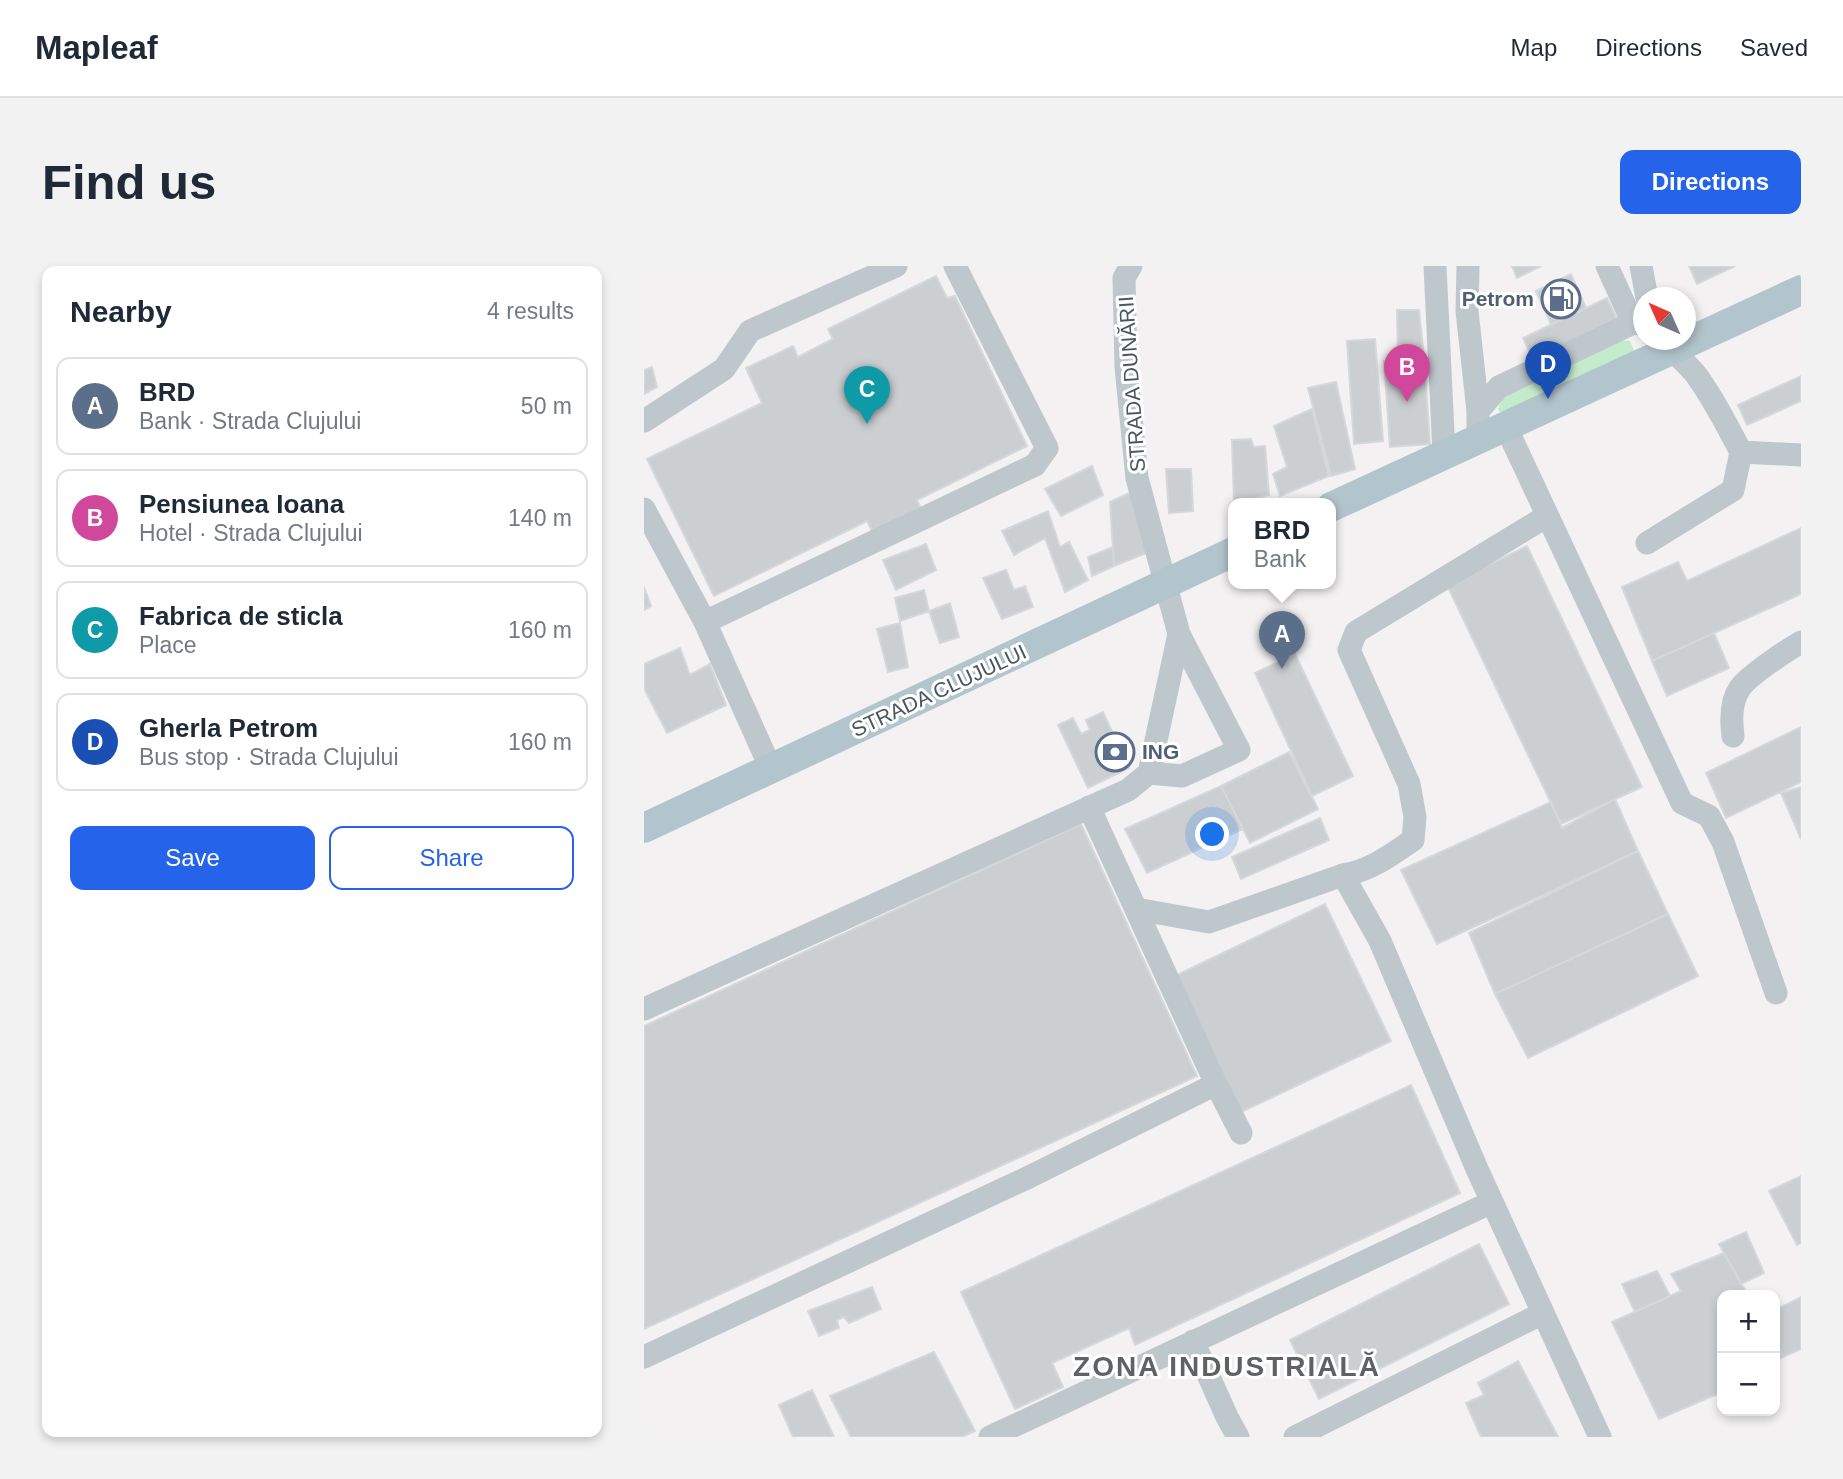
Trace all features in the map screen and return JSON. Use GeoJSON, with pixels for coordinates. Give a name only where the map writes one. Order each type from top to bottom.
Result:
{"type":"FeatureCollection","features":[{"type":"Feature","properties":{"kind":"main road"},"geometry":{"type":"LineString","coordinates":[[1696,333],[1801,290]]}},
{"type":"Feature","properties":{"kind":"main road"},"geometry":{"type":"LineString","coordinates":[[1336,505],[1444,454],[1478,426],[1506,427],[1658,350]]}},
{"type":"Feature","properties":{"kind":"main road","name":"STRADA CLUJULUI"},"geometry":{"type":"LineString","coordinates":[[644,828],[1228,554]]}},
{"type":"Feature","properties":{"kind":"street"},"geometry":{"type":"LineString","coordinates":[[644,421],[724,369],[750,331],[896,266]]}},
{"type":"Feature","properties":{"kind":"street"},"geometry":{"type":"LineString","coordinates":[[705,622],[1035,465],[1047,448],[955,266]]}},
{"type":"Feature","properties":{"kind":"street","name":"STRADA DUNĂRII"},"geometry":{"type":"LineString","coordinates":[[1131,266],[1124,278],[1126,367],[1138,478],[1179,634]]}},
{"type":"Feature","properties":{"kind":"street"},"geometry":{"type":"LineString","coordinates":[[1435,266],[1444,454]]}},
{"type":"Feature","properties":{"kind":"street"},"geometry":{"type":"LineString","coordinates":[[1468,266],[1467,311],[1478,426]]}},
{"type":"Feature","properties":{"kind":"street"},"geometry":{"type":"LineString","coordinates":[[1607,266],[1633,315]]}},
{"type":"Feature","properties":{"kind":"street"},"geometry":{"type":"LineString","coordinates":[[1641,266],[1645,287]]}},
{"type":"Feature","properties":{"kind":"street"},"geometry":{"type":"LineString","coordinates":[[1478,426],[1499,387],[1633,326]]}},
{"type":"Feature","properties":{"kind":"street"},"geometry":{"type":"LineString","coordinates":[[1647,544],[1733,490],[1741,452],[1717,405],[1695,373],[1673,350]]}},
{"type":"Feature","properties":{"kind":"street"},"geometry":{"type":"LineString","coordinates":[[1506,427],[1682,803],[1709,816],[1723,842],[1776,993]]}},
{"type":"Feature","properties":{"kind":"street"},"geometry":{"type":"LineString","coordinates":[[1741,452],[1801,455]]}},
{"type":"Feature","properties":{"kind":"street"},"geometry":{"type":"LineString","coordinates":[[644,509],[705,622],[771,769]]}},
{"type":"Feature","properties":{"kind":"street"},"geometry":{"type":"LineString","coordinates":[[1136,909],[1209,922],[1343,875],[1358,873],[1379,863],[1413,840],[1415,817],[1409,784],[1349,650],[1356,632],[1547,516]]}},
{"type":"Feature","properties":{"kind":"street"},"geometry":{"type":"LineString","coordinates":[[644,1009],[1128,790],[1149,773],[1179,634]]}},
{"type":"Feature","properties":{"kind":"street"},"geometry":{"type":"LineString","coordinates":[[1149,773],[1182,776],[1239,750],[1179,634]]}},
{"type":"Feature","properties":{"kind":"street"},"geometry":{"type":"LineString","coordinates":[[1733,736],[1731,715],[1740,688],[1777,657],[1801,642]]}},
{"type":"Feature","properties":{"kind":"street"},"geometry":{"type":"LineString","coordinates":[[1089,807],[1241,1133]]}},
{"type":"Feature","properties":{"kind":"street"},"geometry":{"type":"LineString","coordinates":[[1343,875],[1380,941],[1492,1202],[1600,1437]]}},
{"type":"Feature","properties":{"kind":"street"},"geometry":{"type":"LineString","coordinates":[[644,1357],[1030,1177],[1216,1084]]}},
{"type":"Feature","properties":{"kind":"street"},"geometry":{"type":"LineString","coordinates":[[990,1437],[1492,1202]]}},
{"type":"Feature","properties":{"kind":"street"},"geometry":{"type":"LineString","coordinates":[[1306,1434],[1543,1312]]}},
{"type":"Feature","properties":{"kind":"street"},"geometry":{"type":"LineString","coordinates":[[1193,1341],[1238,1437]]}},
{"type":"Feature","properties":{"kind":"green space"},"geometry":{"type":"Polygon","coordinates":[[[1613,340],[1630,341],[1634,351],[1501,414],[1498,409],[1506,391],[1613,340]]]}},
{"type":"Feature","properties":{"kind":"building"},"geometry":{"type":"Polygon","coordinates":[[[1512,266],[1541,266],[1517,278],[1512,266]]]}},
{"type":"Feature","properties":{"kind":"building"},"geometry":{"type":"Polygon","coordinates":[[[1689,266],[1735,266],[1697,284],[1689,266]]]}},
{"type":"Feature","properties":{"kind":"building","name":"Petrom"},"geometry":{"type":"Polygon","coordinates":[[[1571,274],[1586,308],[1551,324],[1536,291],[1571,274]]]}},
{"type":"Feature","properties":{"kind":"building"},"geometry":{"type":"Polygon","coordinates":[[[936,276],[947,298],[955,296],[1027,446],[917,500],[923,513],[875,537],[867,521],[714,596],[647,459],[762,403],[746,368],[793,346],[798,357],[833,339],[828,329],[936,276]]]}},
{"type":"Feature","properties":{"kind":"building"},"geometry":{"type":"Polygon","coordinates":[[[1607,298],[1620,325],[1536,365],[1523,338],[1607,298]]]}},
{"type":"Feature","properties":{"kind":"building"},"geometry":{"type":"Polygon","coordinates":[[[1397,310],[1419,310],[1424,358],[1398,360],[1397,310]]]}},
{"type":"Feature","properties":{"kind":"building"},"geometry":{"type":"Polygon","coordinates":[[[1375,339],[1383,441],[1354,444],[1347,341],[1375,339]]]}},
{"type":"Feature","properties":{"kind":"building"},"geometry":{"type":"Polygon","coordinates":[[[1424,358],[1430,444],[1390,447],[1384,361],[1424,358]]]}},
{"type":"Feature","properties":{"kind":"building"},"geometry":{"type":"Polygon","coordinates":[[[652,367],[657,387],[644,394],[644,370],[652,367]]]}},
{"type":"Feature","properties":{"kind":"building"},"geometry":{"type":"Polygon","coordinates":[[[1801,376],[1801,401],[1747,425],[1738,405],[1801,376]]]}},
{"type":"Feature","properties":{"kind":"building"},"geometry":{"type":"Polygon","coordinates":[[[1336,382],[1355,469],[1331,476],[1308,388],[1336,382]]]}},
{"type":"Feature","properties":{"kind":"building"},"geometry":{"type":"Polygon","coordinates":[[[1312,409],[1329,476],[1280,496],[1273,474],[1287,467],[1274,426],[1312,409]]]}},
{"type":"Feature","properties":{"kind":"building"},"geometry":{"type":"Polygon","coordinates":[[[1251,439],[1254,447],[1265,446],[1269,495],[1234,498],[1232,440],[1251,439]]]}},
{"type":"Feature","properties":{"kind":"building"},"geometry":{"type":"Polygon","coordinates":[[[1092,466],[1103,495],[1061,516],[1045,489],[1092,466]]]}},
{"type":"Feature","properties":{"kind":"building"},"geometry":{"type":"Polygon","coordinates":[[[1166,469],[1191,469],[1193,511],[1169,513],[1166,469]]]}},
{"type":"Feature","properties":{"kind":"building"},"geometry":{"type":"Polygon","coordinates":[[[1132,492],[1149,552],[1114,566],[1110,502],[1132,492]]]}},
{"type":"Feature","properties":{"kind":"building"},"geometry":{"type":"Polygon","coordinates":[[[1048,511],[1060,547],[1069,542],[1088,580],[1065,592],[1045,538],[1014,555],[1002,531],[1048,511]]]}},
{"type":"Feature","properties":{"kind":"building"},"geometry":{"type":"Polygon","coordinates":[[[1801,528],[1801,594],[1652,661],[1622,587],[1678,562],[1687,581],[1801,528]]]}},
{"type":"Feature","properties":{"kind":"building"},"geometry":{"type":"Polygon","coordinates":[[[926,544],[936,570],[896,590],[883,560],[926,544]]]}},
{"type":"Feature","properties":{"kind":"building"},"geometry":{"type":"Polygon","coordinates":[[[1527,546],[1642,787],[1561,824],[1447,585],[1527,546]]]}},
{"type":"Feature","properties":{"kind":"building"},"geometry":{"type":"Polygon","coordinates":[[[1113,547],[1114,566],[1092,576],[1088,557],[1113,547]]]}},
{"type":"Feature","properties":{"kind":"building"},"geometry":{"type":"Polygon","coordinates":[[[1006,570],[1014,590],[1025,586],[1033,607],[1002,619],[983,578],[1006,570]]]}},
{"type":"Feature","properties":{"kind":"building"},"geometry":{"type":"Polygon","coordinates":[[[644,587],[651,606],[644,610],[644,587]]]}},
{"type":"Feature","properties":{"kind":"building"},"geometry":{"type":"Polygon","coordinates":[[[924,590],[929,611],[900,621],[895,598],[924,590]]]}},
{"type":"Feature","properties":{"kind":"building"},"geometry":{"type":"Polygon","coordinates":[[[950,603],[959,637],[940,643],[929,611],[950,603]]]}},
{"type":"Feature","properties":{"kind":"building"},"geometry":{"type":"Polygon","coordinates":[[[900,623],[908,667],[888,672],[877,629],[900,623]]]}},
{"type":"Feature","properties":{"kind":"building"},"geometry":{"type":"Polygon","coordinates":[[[1714,633],[1729,668],[1667,696],[1652,661],[1714,633]]]}},
{"type":"Feature","properties":{"kind":"building"},"geometry":{"type":"Polygon","coordinates":[[[680,648],[690,675],[710,664],[726,705],[667,733],[644,688],[644,664],[680,648]]]}},
{"type":"Feature","properties":{"kind":"building"},"geometry":{"type":"Polygon","coordinates":[[[1295,654],[1353,776],[1312,796],[1255,673],[1295,654]]]}},
{"type":"Feature","properties":{"kind":"building"},"geometry":{"type":"Polygon","coordinates":[[[1103,712],[1129,768],[1088,788],[1058,725],[1073,718],[1081,734],[1090,730],[1086,720],[1103,712]]]}},
{"type":"Feature","properties":{"kind":"building"},"geometry":{"type":"Polygon","coordinates":[[[1801,727],[1801,782],[1726,818],[1706,773],[1801,727]]]}},
{"type":"Feature","properties":{"kind":"building"},"geometry":{"type":"Polygon","coordinates":[[[1289,752],[1318,809],[1250,843],[1221,786],[1289,752]]]}},
{"type":"Feature","properties":{"kind":"building"},"geometry":{"type":"Polygon","coordinates":[[[1221,786],[1243,829],[1147,873],[1125,829],[1221,786]]]}},
{"type":"Feature","properties":{"kind":"building"},"geometry":{"type":"Polygon","coordinates":[[[1801,787],[1801,839],[1781,793],[1801,787]]]}},
{"type":"Feature","properties":{"kind":"building"},"geometry":{"type":"Polygon","coordinates":[[[1615,799],[1638,851],[1437,944],[1401,870],[1551,802],[1562,828],[1615,799]]]}},
{"type":"Feature","properties":{"kind":"building"},"geometry":{"type":"Polygon","coordinates":[[[1320,818],[1329,840],[1241,879],[1232,857],[1320,818]]]}},
{"type":"Feature","properties":{"kind":"building"},"geometry":{"type":"Polygon","coordinates":[[[1081,824],[1197,1076],[644,1329],[644,1026],[1081,824]]]}},
{"type":"Feature","properties":{"kind":"building"},"geometry":{"type":"Polygon","coordinates":[[[1638,851],[1668,914],[1495,994],[1469,933],[1638,851]]]}},
{"type":"Feature","properties":{"kind":"building"},"geometry":{"type":"Polygon","coordinates":[[[1325,904],[1391,1041],[1241,1112],[1177,975],[1325,904]]]}},
{"type":"Feature","properties":{"kind":"building"},"geometry":{"type":"Polygon","coordinates":[[[1668,914],[1698,976],[1528,1058],[1495,994],[1668,914]]]}},
{"type":"Feature","properties":{"kind":"building"},"geometry":{"type":"Polygon","coordinates":[[[1411,1085],[1460,1193],[1135,1345],[1129,1328],[1052,1363],[1063,1387],[1015,1409],[961,1292],[1411,1085]]]}},
{"type":"Feature","properties":{"kind":"building"},"geometry":{"type":"Polygon","coordinates":[[[1801,1176],[1801,1243],[1797,1245],[1769,1191],[1801,1176]]]}},
{"type":"Feature","properties":{"kind":"building"},"geometry":{"type":"Polygon","coordinates":[[[1746,1232],[1764,1273],[1741,1284],[1719,1244],[1746,1232]]]}},
{"type":"Feature","properties":{"kind":"building"},"geometry":{"type":"Polygon","coordinates":[[[1479,1244],[1509,1304],[1319,1399],[1290,1340],[1479,1244]]]}},
{"type":"Feature","properties":{"kind":"building"},"geometry":{"type":"Polygon","coordinates":[[[1724,1253],[1745,1290],[1717,1290],[1717,1394],[1659,1419],[1612,1322],[1681,1291],[1671,1274],[1724,1253]]]}},
{"type":"Feature","properties":{"kind":"building"},"geometry":{"type":"Polygon","coordinates":[[[1657,1271],[1670,1296],[1635,1312],[1622,1284],[1657,1271]]]}},
{"type":"Feature","properties":{"kind":"building"},"geometry":{"type":"Polygon","coordinates":[[[872,1287],[881,1309],[849,1323],[844,1317],[837,1320],[839,1328],[819,1336],[808,1311],[872,1287]]]}},
{"type":"Feature","properties":{"kind":"building"},"geometry":{"type":"Polygon","coordinates":[[[1801,1297],[1801,1349],[1783,1357],[1780,1351],[1780,1308],[1801,1297]]]}},
{"type":"Feature","properties":{"kind":"building"},"geometry":{"type":"Polygon","coordinates":[[[934,1352],[975,1431],[962,1437],[851,1437],[830,1396],[934,1352]]]}},
{"type":"Feature","properties":{"kind":"building"},"geometry":{"type":"Polygon","coordinates":[[[1518,1361],[1558,1437],[1481,1437],[1466,1403],[1484,1395],[1478,1383],[1518,1361]]]}},
{"type":"Feature","properties":{"kind":"building"},"geometry":{"type":"Polygon","coordinates":[[[812,1390],[834,1437],[793,1437],[779,1405],[812,1390]]]}},
{"type":"Feature","properties":{"kind":"place","name":"Petrom"},"geometry":{"type":"Point","coordinates":[1561,299]}},
{"type":"Feature","properties":{"kind":"place","name":"Gherla Petrom"},"geometry":{"type":"Point","coordinates":[1548,399]}},
{"type":"Feature","properties":{"kind":"place","name":"Pensiunea Ioana"},"geometry":{"type":"Point","coordinates":[1407,402]}},
{"type":"Feature","properties":{"kind":"place","name":"Fabrica de sticla"},"geometry":{"type":"Point","coordinates":[867,424]}},
{"type":"Feature","properties":{"kind":"place","name":"BRD"},"geometry":{"type":"Point","coordinates":[1282,669]}},
{"type":"Feature","properties":{"kind":"place","name":"ING"},"geometry":{"type":"Point","coordinates":[1115,752]}},
{"type":"Feature","properties":{"kind":"district","name":"ZONA INDUSTRIALĂ"},"geometry":{"type":"Point","coordinates":[1227,1366]}}]}
